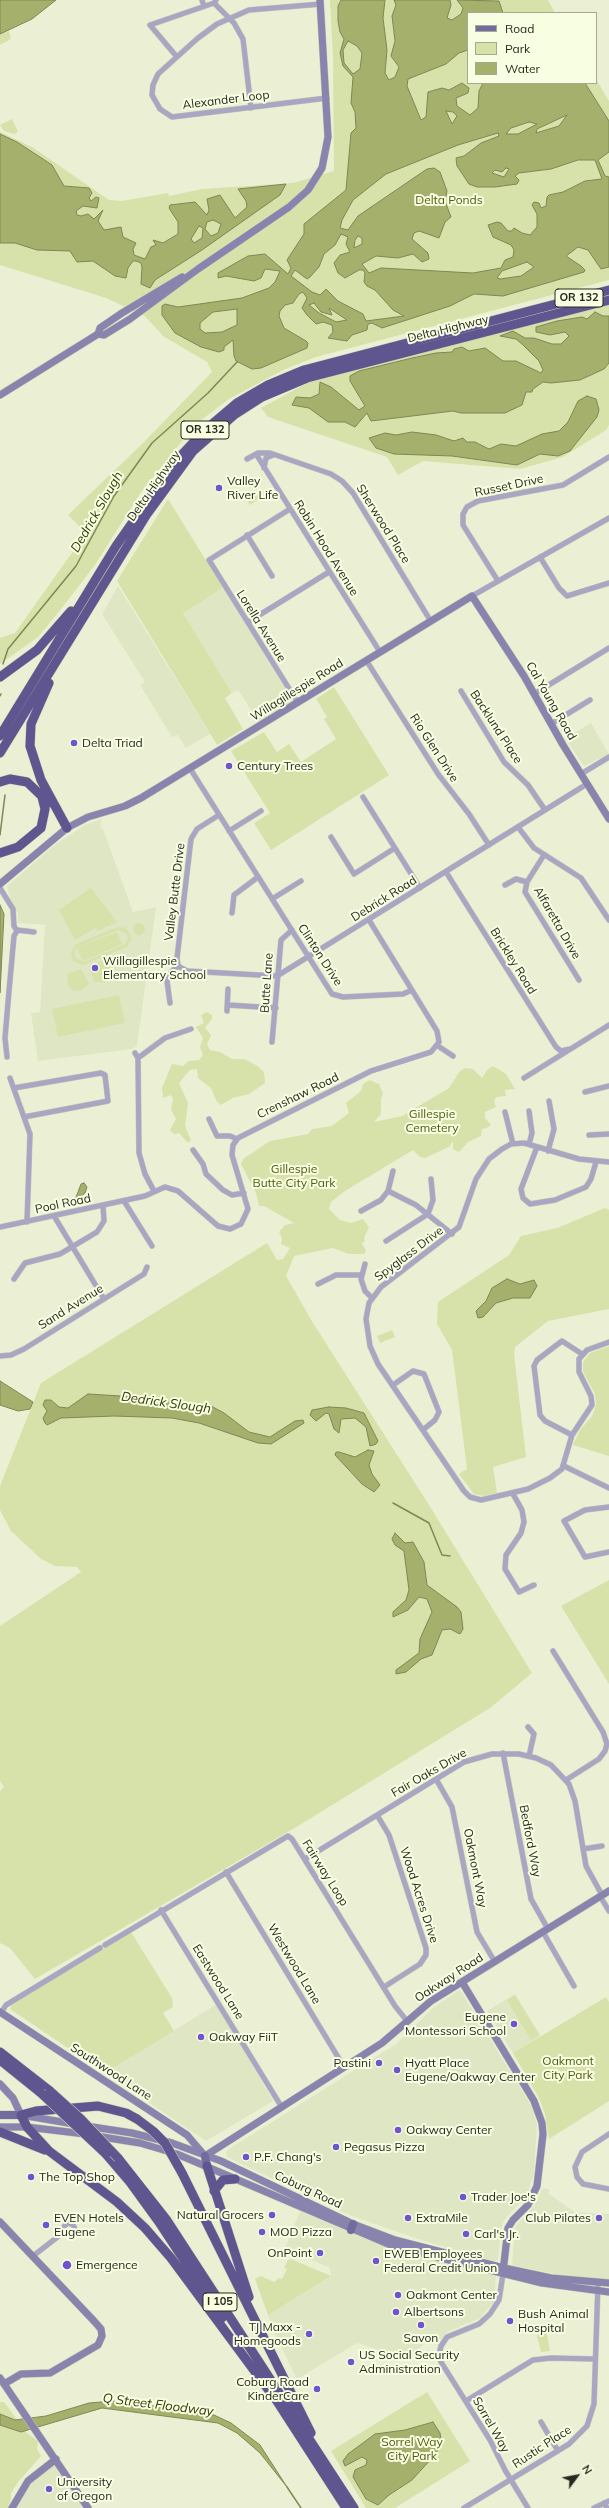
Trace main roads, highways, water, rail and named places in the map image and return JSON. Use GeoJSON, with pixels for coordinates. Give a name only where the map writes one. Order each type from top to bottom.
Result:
{"type":"FeatureCollection","features":[{"type":"Feature","properties":{"kind":"highway","name":"Delta Highway"},"geometry":{"type":"LineString","coordinates":[[0,736],[116,546],[189,445],[227,411],[262,388],[318,366],[609,290]]}},
{"type":"Feature","properties":{"kind":"highway","name":"Delta Highway"},"geometry":{"type":"LineString","coordinates":[[0,753],[147,514],[188,456],[216,429],[251,403],[279,389],[321,374],[609,300]]}},
{"type":"Feature","properties":{"kind":"highway"},"geometry":{"type":"LineString","coordinates":[[0,677],[27,659],[48,639],[116,546]]}},
{"type":"Feature","properties":{"kind":"highway"},"geometry":{"type":"LineString","coordinates":[[67,828],[34,764],[29,735],[36,710],[78,625]]}},
{"type":"Feature","properties":{"kind":"highway"},"geometry":{"type":"LineString","coordinates":[[0,782],[15,779],[30,784],[46,798],[61,822],[67,828]]}},
{"type":"Feature","properties":{"kind":"highway"},"geometry":{"type":"LineString","coordinates":[[0,853],[18,847],[41,828],[46,809],[40,792]]}},
{"type":"Feature","properties":{"kind":"highway","name":"I 105"},"geometry":{"type":"LineString","coordinates":[[0,2052],[46,2092],[106,2154],[130,2182],[160,2222],[346,2508]]}},
{"type":"Feature","properties":{"kind":"highway","name":"I 105"},"geometry":{"type":"LineString","coordinates":[[0,2060],[81,2118],[118,2158],[166,2219],[354,2508]]}},
{"type":"Feature","properties":{"kind":"highway"},"geometry":{"type":"LineString","coordinates":[[39,2145],[21,2116],[36,2111],[98,2106],[126,2113],[137,2119],[148,2127],[164,2143],[182,2173],[258,2325],[310,2431],[316,2449]]}},
{"type":"Feature","properties":{"kind":"highway"},"geometry":{"type":"LineString","coordinates":[[0,2132],[39,2145],[49,2151],[117,2202],[145,2228],[171,2258],[276,2400]]}},
{"type":"Feature","properties":{"kind":"highway"},"geometry":{"type":"LineString","coordinates":[[207,2166],[258,2325]]}},
{"type":"Feature","properties":{"kind":"highway"},"geometry":{"type":"LineString","coordinates":[[214,2191],[222,2180],[234,2179]]}},
{"type":"Feature","properties":{"kind":"main road"},"geometry":{"type":"LineString","coordinates":[[0,395],[98,334],[100,328],[122,313],[198,269],[289,207],[311,186],[322,168],[326,151],[327,98],[320,2]]}},
{"type":"Feature","properties":{"kind":"main road","name":"Willagillespie Road"},"geometry":{"type":"LineString","coordinates":[[0,884],[67,828],[88,817],[130,805],[191,770],[430,620],[472,596]]}},
{"type":"Feature","properties":{"kind":"main road","name":"Cal Young Road"},"geometry":{"type":"LineString","coordinates":[[472,596],[534,694],[580,774],[609,819]]}},
{"type":"Feature","properties":{"kind":"main road","name":"Oakway Road"},"geometry":{"type":"LineString","coordinates":[[205,2156],[382,2043],[431,2001],[604,1894]]}},
{"type":"Feature","properties":{"kind":"main road"},"geometry":{"type":"LineString","coordinates":[[462,1982],[534,2101],[542,2123],[543,2134],[537,2186],[528,2205],[513,2220],[508,2228],[503,2271]]}},
{"type":"Feature","properties":{"kind":"main road","name":"Southwood Lane"},"geometry":{"type":"LineString","coordinates":[[1,2012],[187,2135],[205,2156]]}},
{"type":"Feature","properties":{"kind":"main road"},"geometry":{"type":"LineString","coordinates":[[0,2084],[13,2098],[21,2116]]}},
{"type":"Feature","properties":{"kind":"main road","name":"Coburg Road"},"geometry":{"type":"LineString","coordinates":[[0,2116],[21,2116],[132,2133],[172,2143],[205,2156],[393,2246],[503,2271],[559,2286],[598,2287],[609,2284]]}},
{"type":"Feature","properties":{"kind":"main road","name":"Coburg Road"},"geometry":{"type":"LineString","coordinates":[[0,2127],[27,2127],[140,2143],[165,2150],[352,2227]]}},
{"type":"Feature","properties":{"kind":"main road"},"geometry":{"type":"LineString","coordinates":[[205,2156],[207,2166]]}},
{"type":"Feature","properties":{"kind":"main road"},"geometry":{"type":"LineString","coordinates":[[0,2222],[98,2326],[102,2338],[98,2345],[50,2373],[20,2374],[2,2381],[88,2508]]}},
{"type":"Feature","properties":{"kind":"main road","name":"Coburg Road"},"geometry":{"type":"LineString","coordinates":[[598,2287],[609,2292]]}},
{"type":"Feature","properties":{"kind":"main road"},"geometry":{"type":"LineString","coordinates":[[12,2508],[28,2481],[56,2459]]}},
{"type":"Feature","properties":{"kind":"water"},"geometry":{"type":"Polygon","coordinates":[[[0,0],[56,0],[32,19],[0,34],[0,0]]]}},
{"type":"Feature","properties":{"kind":"water"},"geometry":{"type":"Polygon","coordinates":[[[341,0],[385,0],[383,18],[387,50],[385,73],[389,80],[395,77],[399,67],[391,56],[395,41],[392,16],[396,5],[394,0],[450,0],[451,5],[447,18],[452,20],[461,14],[463,8],[457,0],[499,1],[503,12],[467,12],[467,50],[459,53],[446,64],[408,79],[407,86],[421,120],[426,117],[428,92],[442,88],[449,90],[462,83],[469,88],[468,93],[456,98],[457,106],[470,115],[478,108],[479,91],[482,84],[586,84],[609,121],[609,152],[598,160],[605,176],[609,177],[609,267],[601,269],[588,250],[578,247],[566,256],[581,266],[585,270],[584,272],[503,296],[474,294],[450,306],[382,328],[372,323],[368,324],[367,330],[352,335],[347,341],[328,338],[333,332],[332,325],[323,322],[316,324],[307,315],[302,308],[307,298],[303,292],[299,294],[293,303],[285,305],[280,311],[279,316],[284,328],[306,341],[308,343],[307,348],[261,368],[252,369],[236,361],[234,356],[233,340],[224,347],[224,350],[219,352],[201,347],[175,333],[162,315],[162,306],[165,304],[178,307],[242,298],[269,288],[275,282],[280,271],[265,269],[261,278],[254,281],[226,276],[218,278],[218,273],[248,256],[265,254],[288,274],[291,268],[287,260],[304,234],[304,224],[346,190],[351,133],[356,128],[355,112],[351,103],[353,77],[343,66],[340,53],[344,39],[340,32],[338,6],[341,0]],[[348,41],[343,50],[344,63],[353,74],[360,69],[362,53],[357,46],[348,41]],[[446,111],[452,124],[457,116],[453,112],[446,111]],[[567,115],[537,129],[536,133],[559,126],[567,115]],[[529,122],[511,128],[506,134],[518,134],[537,124],[529,122]],[[498,133],[458,145],[386,174],[353,200],[342,220],[340,228],[348,230],[358,216],[427,169],[434,168],[440,172],[447,191],[445,201],[451,217],[445,222],[439,238],[419,231],[414,233],[412,239],[428,253],[429,259],[422,262],[413,254],[398,258],[376,256],[362,264],[369,273],[381,268],[473,273],[501,268],[505,260],[513,257],[514,250],[511,245],[493,237],[488,225],[497,222],[501,223],[508,231],[512,231],[514,228],[522,233],[530,235],[537,227],[537,214],[532,205],[534,202],[539,203],[541,208],[546,206],[547,197],[549,195],[563,192],[585,181],[602,179],[595,160],[578,160],[551,169],[519,173],[515,176],[519,180],[517,184],[495,187],[477,187],[469,184],[457,166],[456,158],[464,156],[481,143],[499,136],[498,133]],[[506,168],[502,172],[495,170],[492,173],[504,177],[509,169],[506,168]],[[341,234],[335,245],[324,254],[319,267],[307,279],[295,270],[291,276],[312,292],[320,295],[326,289],[338,301],[363,314],[366,321],[404,316],[393,310],[375,290],[367,286],[364,282],[365,273],[363,270],[359,270],[345,278],[338,273],[334,263],[340,255],[350,252],[346,244],[348,237],[341,234]],[[358,236],[355,240],[354,248],[362,244],[362,238],[358,236]],[[527,262],[502,271],[497,278],[500,279],[521,276],[534,267],[527,262]],[[314,303],[309,305],[319,313],[336,322],[347,320],[329,308],[332,315],[321,312],[314,303]],[[237,309],[213,312],[200,323],[200,329],[205,333],[222,332],[237,325],[237,309]]]}},
{"type":"Feature","properties":{"kind":"water"},"geometry":{"type":"Polygon","coordinates":[[[0,134],[17,142],[52,165],[64,186],[89,188],[92,193],[89,198],[91,201],[96,197],[99,198],[97,208],[83,206],[76,211],[77,215],[81,216],[88,214],[94,219],[103,210],[98,221],[104,230],[121,227],[123,237],[136,243],[133,249],[134,255],[145,259],[151,247],[156,245],[153,240],[163,243],[178,234],[178,222],[169,208],[170,205],[195,202],[207,215],[209,210],[207,199],[220,195],[235,218],[247,207],[246,201],[238,189],[286,184],[280,195],[202,250],[155,280],[150,288],[141,284],[142,267],[141,263],[136,261],[133,261],[128,268],[126,278],[115,276],[93,261],[77,262],[70,251],[37,250],[15,243],[0,243],[0,134]],[[213,220],[207,222],[205,229],[211,236],[218,233],[221,224],[213,220]],[[199,226],[191,239],[194,243],[202,238],[203,228],[199,226]]]}},
{"type":"Feature","properties":{"kind":"water"},"geometry":{"type":"Polygon","coordinates":[[[595,312],[603,316],[609,316],[609,363],[604,369],[580,380],[551,383],[543,382],[533,389],[532,392],[526,392],[522,405],[505,413],[461,413],[453,411],[371,421],[367,413],[355,427],[345,422],[328,422],[309,408],[292,405],[296,397],[310,398],[319,394],[320,382],[331,387],[359,410],[365,406],[350,381],[350,376],[359,371],[436,353],[452,352],[454,349],[462,347],[469,351],[485,348],[503,361],[516,361],[541,373],[543,370],[539,361],[522,344],[516,339],[500,336],[513,331],[525,338],[534,338],[552,344],[561,344],[569,336],[565,332],[550,335],[536,332],[536,327],[557,321],[582,317],[587,319],[595,312]]]}},
{"type":"Feature","properties":{"kind":"water"},"geometry":{"type":"Polygon","coordinates":[[[587,396],[596,399],[599,410],[597,417],[570,451],[558,456],[540,454],[517,465],[452,456],[394,454],[376,448],[369,438],[385,433],[396,435],[412,432],[436,435],[454,441],[463,438],[467,442],[475,442],[489,449],[501,444],[516,446],[542,434],[559,431],[568,422],[578,401],[587,396]]]}},
{"type":"Feature","properties":{"kind":"water"},"geometry":{"type":"Polygon","coordinates":[[[0,905],[4,914],[0,993],[0,905]]]}},
{"type":"Feature","properties":{"kind":"water"},"geometry":{"type":"Polygon","coordinates":[[[84,1183],[87,1187],[85,1193],[73,1204],[62,1205],[63,1199],[71,1202],[75,1200],[81,1184],[84,1183]]]}},
{"type":"Feature","properties":{"kind":"water"},"geometry":{"type":"Polygon","coordinates":[[[507,1279],[520,1284],[534,1280],[537,1286],[530,1298],[513,1298],[496,1303],[483,1317],[478,1318],[476,1311],[486,1301],[492,1288],[507,1279]]]}},
{"type":"Feature","properties":{"kind":"water"},"geometry":{"type":"Polygon","coordinates":[[[0,1381],[33,1402],[30,1409],[18,1411],[0,1405],[0,1381]]]}},
{"type":"Feature","properties":{"kind":"water"},"geometry":{"type":"Polygon","coordinates":[[[88,1394],[152,1398],[211,1406],[224,1413],[249,1432],[270,1437],[295,1421],[303,1420],[304,1423],[271,1444],[258,1443],[199,1423],[172,1418],[114,1416],[61,1418],[47,1425],[45,1423],[43,1418],[47,1411],[43,1405],[45,1400],[51,1400],[59,1407],[68,1408],[88,1394]]]}},
{"type":"Feature","properties":{"kind":"water"},"geometry":{"type":"Polygon","coordinates":[[[329,1407],[346,1408],[364,1413],[378,1441],[376,1444],[370,1446],[366,1427],[355,1418],[341,1419],[339,1433],[334,1429],[329,1414],[326,1413],[316,1421],[310,1415],[312,1410],[329,1407]]]}},
{"type":"Feature","properties":{"kind":"water"},"geometry":{"type":"Polygon","coordinates":[[[368,1450],[374,1451],[369,1465],[372,1474],[380,1485],[374,1492],[362,1484],[335,1455],[336,1452],[339,1452],[355,1457],[368,1450]]]}},
{"type":"Feature","properties":{"kind":"water"},"geometry":{"type":"Polygon","coordinates":[[[395,1533],[405,1543],[413,1542],[424,1562],[427,1585],[457,1607],[461,1612],[463,1629],[460,1634],[450,1629],[442,1630],[432,1655],[421,1659],[406,1672],[396,1674],[396,1670],[419,1653],[420,1639],[432,1612],[427,1599],[419,1597],[408,1610],[393,1617],[393,1612],[406,1600],[409,1590],[404,1551],[395,1545],[392,1539],[395,1533]]]}},
{"type":"Feature","properties":{"kind":"water"},"geometry":{"type":"Polygon","coordinates":[[[113,2401],[214,2415],[231,2423],[260,2445],[287,2487],[260,2453],[237,2433],[218,2423],[102,2408],[21,2432],[0,2425],[0,2414],[15,2420],[46,2416],[89,2403],[113,2401]]]}},
{"type":"Feature","properties":{"kind":"water"},"geometry":{"type":"Polygon","coordinates":[[[433,2422],[440,2433],[442,2445],[432,2458],[412,2480],[389,2495],[378,2505],[366,2499],[353,2477],[355,2470],[366,2465],[367,2460],[362,2457],[345,2466],[343,2461],[348,2454],[375,2434],[405,2430],[433,2422]]]}},
{"type":"Feature","properties":{"kind":"waterway","name":"Dedrick Slough"},"geometry":{"type":"LineString","coordinates":[[3,664],[8,649],[76,566],[114,496],[152,443],[208,393],[237,362]]}},
{"type":"Feature","properties":{"kind":"waterway","name":"Dedrick Slough"},"geometry":{"type":"LineString","coordinates":[[0,835],[5,795]]}},
{"type":"Feature","properties":{"kind":"waterway","name":"Dedrick Slough"},"geometry":{"type":"LineString","coordinates":[[393,1503],[429,1523],[442,1555],[450,1556]]}},
{"type":"Feature","properties":{"kind":"waterway","name":"Q Street Floodway"},"geometry":{"type":"LineString","coordinates":[[287,2487],[301,2508]]}},
{"type":"Feature","properties":{"kind":"place","name":"Valley River Life"},"geometry":{"type":"Point","coordinates":[219,488]}},
{"type":"Feature","properties":{"kind":"place","name":"Delta Triad"},"geometry":{"type":"Point","coordinates":[74,743]}},
{"type":"Feature","properties":{"kind":"place","name":"Century Trees"},"geometry":{"type":"Point","coordinates":[229,766]}},
{"type":"Feature","properties":{"kind":"place","name":"Willagillespie Elementary School"},"geometry":{"type":"Point","coordinates":[95,968]}},
{"type":"Feature","properties":{"kind":"place","name":"Eugene Montessori School"},"geometry":{"type":"Point","coordinates":[514,2024]}},
{"type":"Feature","properties":{"kind":"place","name":"Oakway FiiT"},"geometry":{"type":"Point","coordinates":[201,2037]}},
{"type":"Feature","properties":{"kind":"place","name":"Pastini"},"geometry":{"type":"Point","coordinates":[379,2063]}},
{"type":"Feature","properties":{"kind":"place","name":"Hyatt Place Eugene/Oakway Center"},"geometry":{"type":"Point","coordinates":[397,2070]}},
{"type":"Feature","properties":{"kind":"place","name":"Oakway Center"},"geometry":{"type":"Point","coordinates":[398,2130]}},
{"type":"Feature","properties":{"kind":"place","name":"Pegasus Pizza"},"geometry":{"type":"Point","coordinates":[336,2147]}},
{"type":"Feature","properties":{"kind":"place","name":"P.F. Chang's"},"geometry":{"type":"Point","coordinates":[246,2157]}},
{"type":"Feature","properties":{"kind":"place","name":"The Top Shop"},"geometry":{"type":"Point","coordinates":[31,2177]}},
{"type":"Feature","properties":{"kind":"place","name":"Trader Joe's"},"geometry":{"type":"Point","coordinates":[463,2197]}},
{"type":"Feature","properties":{"kind":"place","name":"Natural Grocers"},"geometry":{"type":"Point","coordinates":[272,2215]}},
{"type":"Feature","properties":{"kind":"place","name":"ExtraMile"},"geometry":{"type":"Point","coordinates":[408,2218]}},
{"type":"Feature","properties":{"kind":"place","name":"Club Pilates"},"geometry":{"type":"Point","coordinates":[599,2218]}},
{"type":"Feature","properties":{"kind":"place","name":"EVEN Hotels Eugene"},"geometry":{"type":"Point","coordinates":[46,2225]}},
{"type":"Feature","properties":{"kind":"place","name":"MOD Pizza"},"geometry":{"type":"Point","coordinates":[262,2232]}},
{"type":"Feature","properties":{"kind":"place","name":"Carl's Jr."},"geometry":{"type":"Point","coordinates":[466,2234]}},
{"type":"Feature","properties":{"kind":"place","name":"OnPoint"},"geometry":{"type":"Point","coordinates":[320,2253]}},
{"type":"Feature","properties":{"kind":"place","name":"EWEB Employees Federal Credit Union"},"geometry":{"type":"Point","coordinates":[376,2261]}},
{"type":"Feature","properties":{"kind":"place","name":"Emergence"},"geometry":{"type":"Point","coordinates":[67,2265]}},
{"type":"Feature","properties":{"kind":"place","name":"Oakmont Center"},"geometry":{"type":"Point","coordinates":[398,2295]}},
{"type":"Feature","properties":{"kind":"place","name":"Albertsons"},"geometry":{"type":"Point","coordinates":[396,2312]}},
{"type":"Feature","properties":{"kind":"place","name":"Bush Animal Hospital"},"geometry":{"type":"Point","coordinates":[510,2321]}},
{"type":"Feature","properties":{"kind":"place","name":"Savon"},"geometry":{"type":"Point","coordinates":[421,2325]}},
{"type":"Feature","properties":{"kind":"place","name":"TJ Maxx - Homegoods"},"geometry":{"type":"Point","coordinates":[309,2334]}},
{"type":"Feature","properties":{"kind":"place","name":"US Social Security Administration"},"geometry":{"type":"Point","coordinates":[351,2362]}},
{"type":"Feature","properties":{"kind":"place","name":"Coburg Road KinderCare"},"geometry":{"type":"Point","coordinates":[317,2389]}},
{"type":"Feature","properties":{"kind":"place","name":"University of Oregon"},"geometry":{"type":"Point","coordinates":[49,2489]}},
{"type":"Feature","properties":{"kind":"park label","name":"Delta Ponds"},"geometry":{"type":"Point","coordinates":[449,200]}},
{"type":"Feature","properties":{"kind":"park label","name":"Gillespie Cemetery"},"geometry":{"type":"Point","coordinates":[432,1121]}},
{"type":"Feature","properties":{"kind":"park label","name":"Gillespie Butte City Park"},"geometry":{"type":"Point","coordinates":[294,1176]}},
{"type":"Feature","properties":{"kind":"park label","name":"Oakmont City Park"},"geometry":{"type":"Point","coordinates":[568,2068]}},
{"type":"Feature","properties":{"kind":"park label","name":"Sorrel Way City Park"},"geometry":{"type":"Point","coordinates":[412,2449]}}]}
